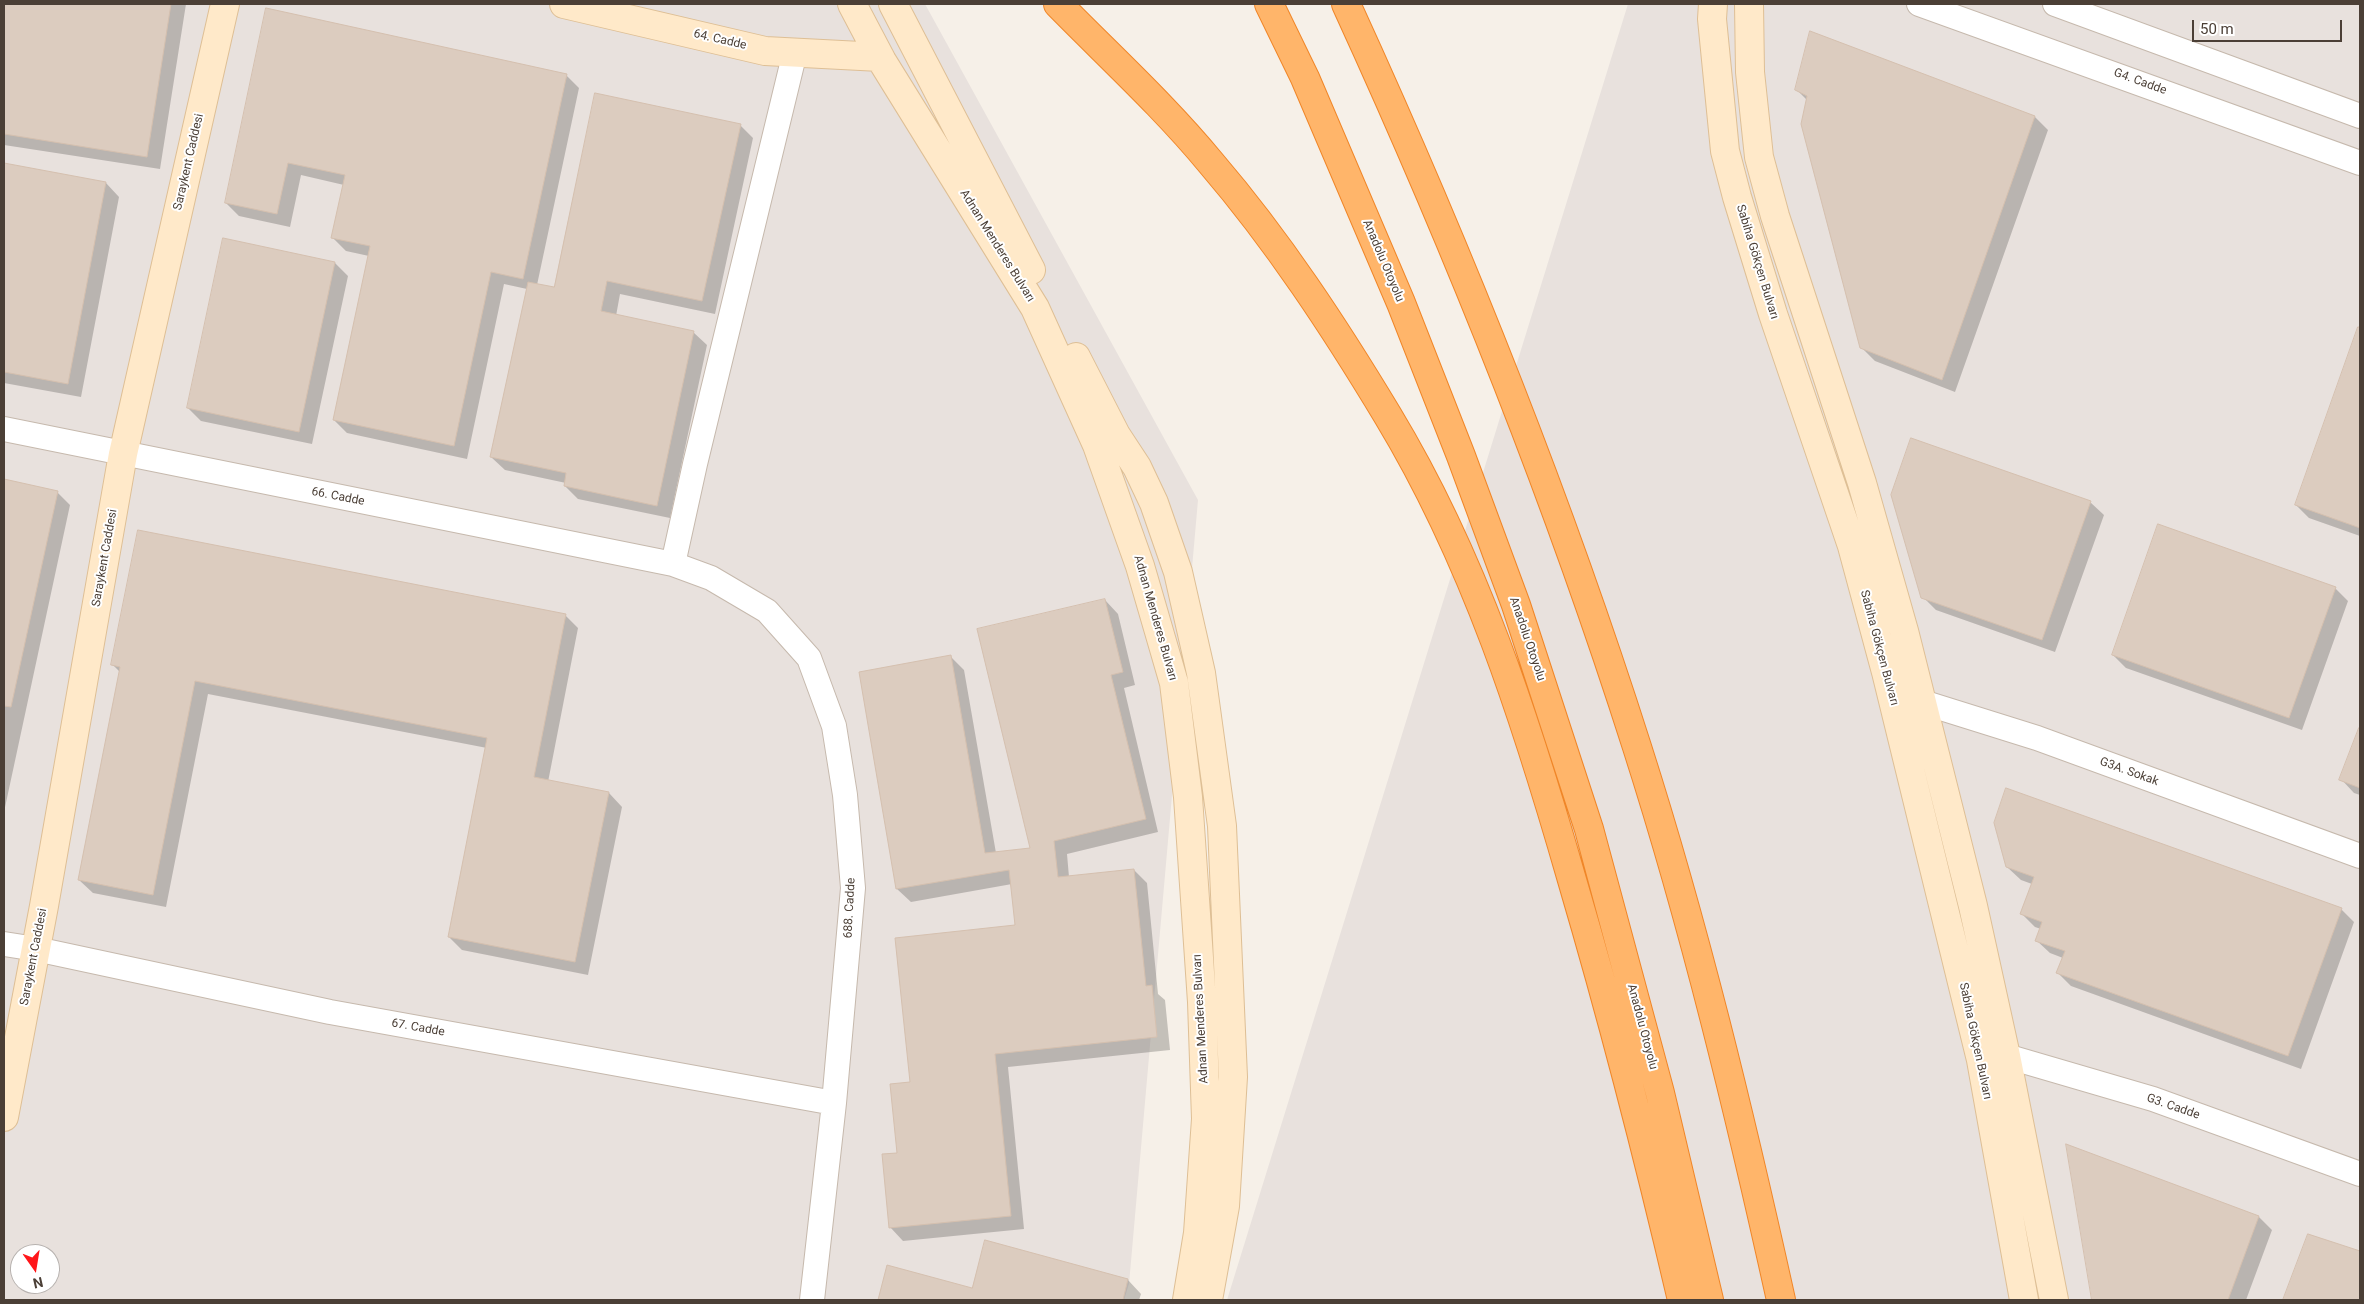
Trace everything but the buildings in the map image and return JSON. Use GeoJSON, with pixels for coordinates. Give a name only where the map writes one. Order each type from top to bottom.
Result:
{"type":"FeatureCollection","features":[{"type":"Feature","properties":{"kind":"highway"},"geometry":{"type":"LineString","coordinates":[[1058,4],[1142,87],[1204,155],[1263,228],[1329,321],[1390,419],[1444,519],[1482,605],[1509,676],[1546,788],[1645,1142],[1682,1300]]}},
{"type":"Feature","properties":{"kind":"highway","name":"Anadolu Otoyolu"},"geometry":{"type":"LineString","coordinates":[[1269,4],[1305,78],[1401,303],[1461,456],[1516,605],[1589,828],[1660,1093],[1709,1300]]}},
{"type":"Feature","properties":{"kind":"highway"},"geometry":{"type":"LineString","coordinates":[[1346,4],[1434,198],[1488,332],[1583,589],[1638,748],[1718,1039],[1756,1189],[1781,1300]]}},
{"type":"Feature","properties":{"kind":"street","name":"Saraykent Caddesi"},"geometry":{"type":"LineString","coordinates":[[4,1117],[36,949],[123,454],[225,4]]}},
{"type":"Feature","properties":{"kind":"street","name":"64. Cadde"},"geometry":{"type":"LineString","coordinates":[[564,4],[765,51],[880,57]]}},
{"type":"Feature","properties":{"kind":"street","name":"Adnan Menderes Bulvarı"},"geometry":{"type":"LineString","coordinates":[[852,4],[880,57],[1035,308],[1097,445],[1140,566],[1174,683],[1189,807],[1202,1002],[1206,1119],[1198,1233],[1187,1300]]}},
{"type":"Feature","properties":{"kind":"street"},"geometry":{"type":"LineString","coordinates":[[893,4],[1116,435],[1137,467],[1154,503],[1178,572],[1201,673],[1222,826],[1228,919],[1232,1087],[1225,1206],[1208,1300]]}},
{"type":"Feature","properties":{"kind":"street","name":"Sabiha Gökçen Bulvarı"},"geometry":{"type":"LineString","coordinates":[[1713,4],[1712,19],[1726,151],[1737,197],[1773,314],[1852,546],[1895,708],[1994,1058],[2054,1300]]}},
{"type":"Feature","properties":{"kind":"street","name":"Sabiha Gökçen Bulvarı"},"geometry":{"type":"LineString","coordinates":[[1749,4],[1750,72],[1760,157],[1794,279],[1862,483],[1922,702],[1973,906],[2024,1300]]}},
{"type":"Feature","properties":{"kind":"street","name":"G4. Cadde"},"geometry":{"type":"LineString","coordinates":[[1919,4],[2360,163]]}},
{"type":"Feature","properties":{"kind":"street"},"geometry":{"type":"LineString","coordinates":[[2054,4],[2360,116]]}},
{"type":"Feature","properties":{"kind":"street"},"geometry":{"type":"LineString","coordinates":[[673,564],[695,464],[795,52]]}},
{"type":"Feature","properties":{"kind":"street","name":"66. Cadde"},"geometry":{"type":"LineString","coordinates":[[4,429],[673,564]]}},
{"type":"Feature","properties":{"kind":"street","name":"688. Cadde"},"geometry":{"type":"LineString","coordinates":[[673,564],[711,578],[767,611],[809,658],[834,726],[845,795],[853,888],[834,1103],[812,1300]]}},
{"type":"Feature","properties":{"kind":"street"},"geometry":{"type":"LineString","coordinates":[[1895,708],[1922,702]]}},
{"type":"Feature","properties":{"kind":"street","name":"G3A. Sokak"},"geometry":{"type":"LineString","coordinates":[[1922,702],[2036,738],[2360,856]]}},
{"type":"Feature","properties":{"kind":"street","name":"67. Cadde"},"geometry":{"type":"LineString","coordinates":[[4,944],[36,949],[330,1012],[834,1103]]}},
{"type":"Feature","properties":{"kind":"street","name":"G3. Cadde"},"geometry":{"type":"LineString","coordinates":[[1994,1058],[2153,1099],[2360,1174]]}},
{"type":"Feature","properties":{"kind":"shaded area"},"geometry":{"type":"Polygon","coordinates":[[[4,4],[925,4],[1198,500],[1129,1284],[1124,1300],[4,1300],[4,4]]]}},
{"type":"Feature","properties":{"kind":"shaded area"},"geometry":{"type":"Polygon","coordinates":[[[1628,4],[2360,4],[2360,1300],[1227,1300],[1628,4]]]}}]}
